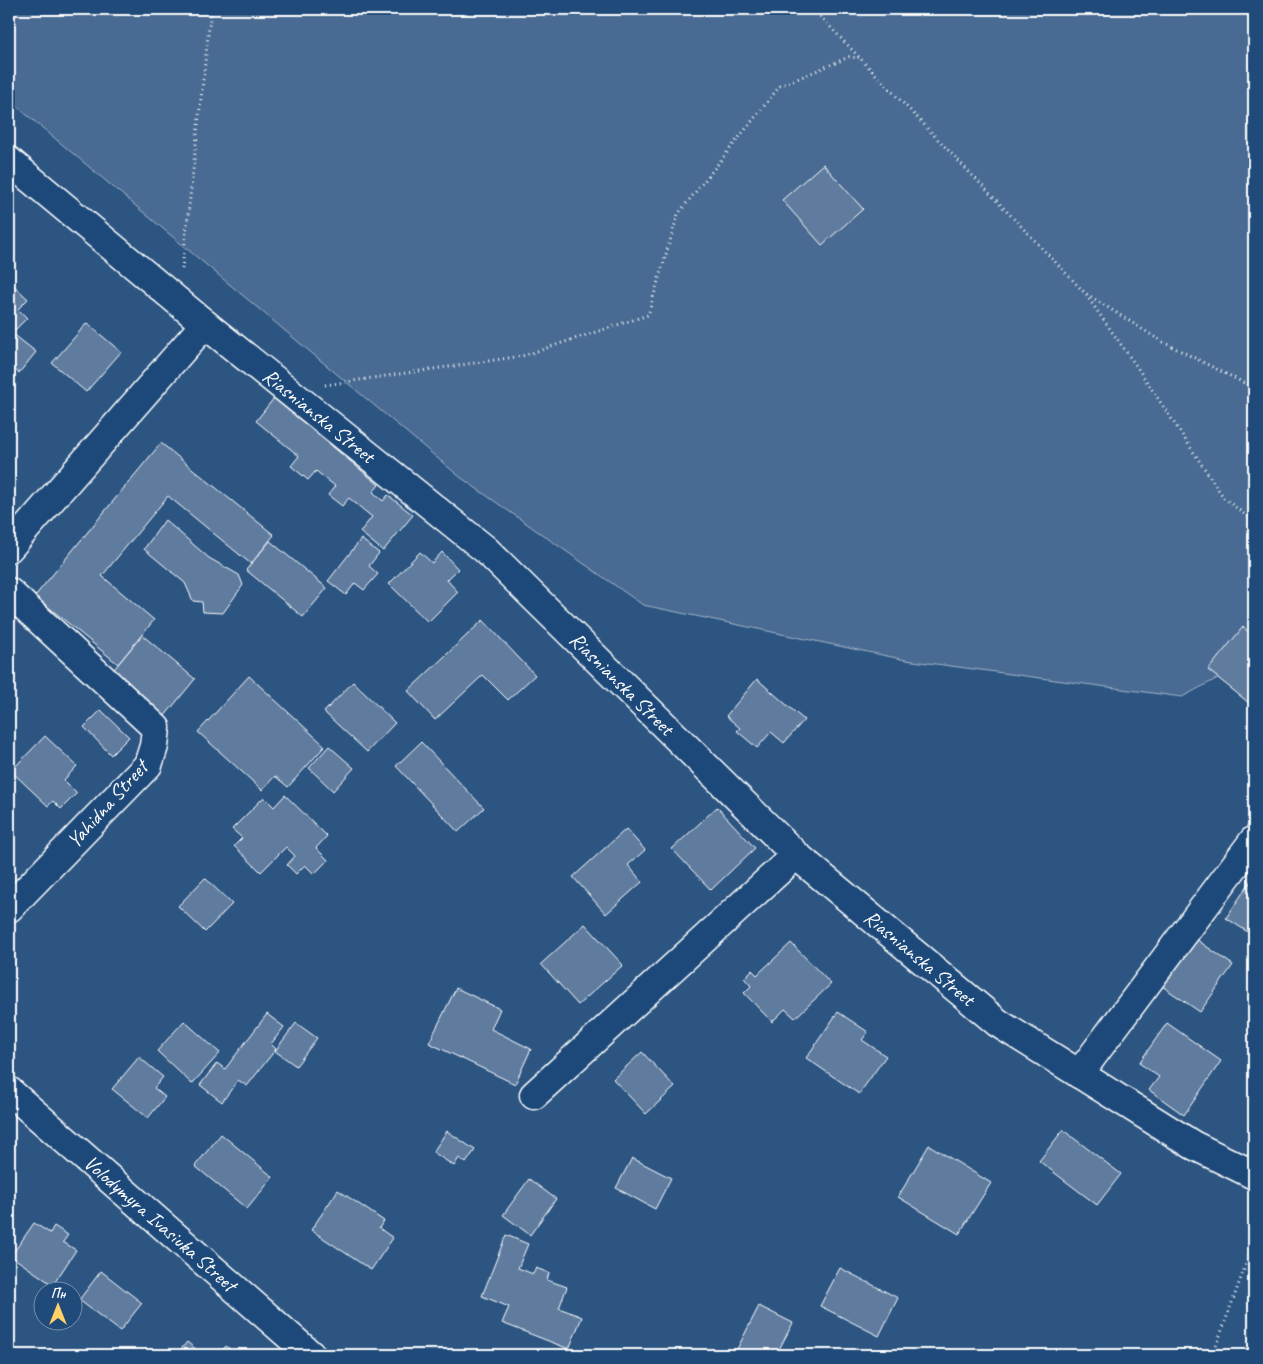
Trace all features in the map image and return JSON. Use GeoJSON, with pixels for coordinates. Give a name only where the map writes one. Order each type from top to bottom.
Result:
{"type":"FeatureCollection","features":[{"type":"Feature","properties":{"kind":"street","name":"Riasnianska Street"},"geometry":{"type":"LineString","coordinates":[[14,175],[178,302],[486,550],[796,855],[998,1024],[1193,1145],[1254,1175]]}},
{"type":"Feature","properties":{"kind":"street"},"geometry":{"type":"LineString","coordinates":[[9,548],[205,324]]}},
{"type":"Feature","properties":{"kind":"street","name":"Yahidna Street"},"geometry":{"type":"LineString","coordinates":[[9,592],[156,728],[154,746],[148,765],[9,908]]}},
{"type":"Feature","properties":{"kind":"street"},"geometry":{"type":"LineString","coordinates":[[1079,1074],[1254,840]]}},
{"type":"Feature","properties":{"kind":"street"},"geometry":{"type":"LineString","coordinates":[[534,1095],[796,855]]}},
{"type":"Feature","properties":{"kind":"street","name":"Volodymyra Ivasiuka Street"},"geometry":{"type":"LineString","coordinates":[[9,1091],[311,1355]]}},
{"type":"Feature","properties":{"kind":"path"},"geometry":{"type":"LineString","coordinates":[[178,302],[211,9]]}},
{"type":"Feature","properties":{"kind":"path"},"geometry":{"type":"LineString","coordinates":[[814,9],[858,58],[1085,293],[1224,498],[1254,522]]}},
{"type":"Feature","properties":{"kind":"path"},"geometry":{"type":"LineString","coordinates":[[288,390],[522,356],[648,315],[678,214],[780,86],[850,57],[858,58]]}},
{"type":"Feature","properties":{"kind":"path"},"geometry":{"type":"LineString","coordinates":[[1085,293],[1161,341],[1254,388]]}},
{"type":"Feature","properties":{"kind":"path"},"geometry":{"type":"LineString","coordinates":[[1213,1355],[1254,1242]]}},
{"type":"Feature","properties":{"kind":"shaded area"},"geometry":{"type":"Polygon","coordinates":[[[9,9],[1254,9],[1254,659],[1182,697],[906,660],[643,605],[460,477],[9,100],[9,9]]]}},
{"type":"Feature","properties":{"kind":"building"},"geometry":{"type":"Polygon","coordinates":[[[823,164],[863,209],[822,245],[782,200],[823,164]]]}},
{"type":"Feature","properties":{"kind":"building"},"geometry":{"type":"Polygon","coordinates":[[[9,281],[28,299],[18,309],[27,318],[15,330],[9,324],[9,281]]]}},
{"type":"Feature","properties":{"kind":"building"},"geometry":{"type":"Polygon","coordinates":[[[87,323],[121,352],[86,392],[52,363],[87,323]]]}},
{"type":"Feature","properties":{"kind":"building"},"geometry":{"type":"Polygon","coordinates":[[[12,333],[36,352],[19,373],[9,365],[9,337],[12,333]]]}},
{"type":"Feature","properties":{"kind":"building"},"geometry":{"type":"Polygon","coordinates":[[[274,398],[379,485],[373,492],[383,501],[388,495],[413,515],[383,551],[360,532],[372,517],[349,498],[342,506],[328,495],[335,486],[316,471],[308,480],[291,466],[299,456],[256,421],[274,398]]]}},
{"type":"Feature","properties":{"kind":"building"},"geometry":{"type":"Polygon","coordinates":[[[161,443],[274,535],[251,564],[168,496],[102,576],[154,620],[118,664],[35,596],[161,443]]]}},
{"type":"Feature","properties":{"kind":"building"},"geometry":{"type":"Polygon","coordinates":[[[165,520],[209,558],[239,575],[243,585],[223,613],[203,612],[202,602],[193,601],[185,583],[144,549],[165,520]]]}},
{"type":"Feature","properties":{"kind":"building"},"geometry":{"type":"Polygon","coordinates":[[[361,539],[379,553],[369,566],[378,574],[364,590],[355,583],[346,595],[328,581],[361,539]]]}},
{"type":"Feature","properties":{"kind":"building"},"geometry":{"type":"Polygon","coordinates":[[[270,541],[327,588],[303,617],[246,570],[270,541]]]}},
{"type":"Feature","properties":{"kind":"building"},"geometry":{"type":"Polygon","coordinates":[[[420,552],[432,563],[442,552],[458,569],[447,580],[458,592],[428,622],[389,584],[420,552]]]}},
{"type":"Feature","properties":{"kind":"building"},"geometry":{"type":"Polygon","coordinates":[[[483,620],[535,675],[508,700],[483,675],[435,720],[408,691],[483,620]]]}},
{"type":"Feature","properties":{"kind":"building"},"geometry":{"type":"Polygon","coordinates":[[[1243,627],[1254,636],[1254,707],[1208,670],[1243,627]]]}},
{"type":"Feature","properties":{"kind":"building"},"geometry":{"type":"Polygon","coordinates":[[[142,635],[195,679],[159,723],[106,679],[142,635]]]}},
{"type":"Feature","properties":{"kind":"building"},"geometry":{"type":"Polygon","coordinates":[[[249,676],[325,746],[288,787],[275,776],[262,790],[198,732],[249,676]]]}},
{"type":"Feature","properties":{"kind":"building"},"geometry":{"type":"Polygon","coordinates":[[[757,679],[804,720],[784,743],[771,732],[757,748],[737,731],[740,728],[726,716],[757,679]]]}},
{"type":"Feature","properties":{"kind":"building"},"geometry":{"type":"Polygon","coordinates":[[[353,682],[395,723],[367,752],[324,712],[353,682]]]}},
{"type":"Feature","properties":{"kind":"building"},"geometry":{"type":"Polygon","coordinates":[[[101,710],[129,737],[111,755],[84,727],[101,710]]]}},
{"type":"Feature","properties":{"kind":"building"},"geometry":{"type":"Polygon","coordinates":[[[45,736],[77,766],[64,780],[77,793],[61,809],[53,801],[48,806],[11,771],[45,736]]]}},
{"type":"Feature","properties":{"kind":"building"},"geometry":{"type":"Polygon","coordinates":[[[421,742],[484,808],[458,832],[396,766],[421,742]]]}},
{"type":"Feature","properties":{"kind":"building"},"geometry":{"type":"Polygon","coordinates":[[[329,746],[354,768],[333,791],[309,768],[329,746]]]}},
{"type":"Feature","properties":{"kind":"building"},"geometry":{"type":"Polygon","coordinates":[[[285,795],[327,836],[316,848],[328,860],[314,874],[305,865],[296,874],[287,865],[295,856],[286,847],[261,872],[234,846],[242,838],[232,829],[264,797],[274,807],[285,795]]]}},
{"type":"Feature","properties":{"kind":"building"},"geometry":{"type":"Polygon","coordinates":[[[717,807],[755,848],[711,890],[672,849],[717,807]]]}},
{"type":"Feature","properties":{"kind":"building"},"geometry":{"type":"Polygon","coordinates":[[[626,829],[645,850],[628,865],[642,882],[606,914],[573,877],[626,829]]]}},
{"type":"Feature","properties":{"kind":"building"},"geometry":{"type":"Polygon","coordinates":[[[1254,876],[1254,936],[1226,918],[1254,876]]]}},
{"type":"Feature","properties":{"kind":"building"},"geometry":{"type":"Polygon","coordinates":[[[205,878],[232,904],[205,932],[178,906],[205,878]]]}},
{"type":"Feature","properties":{"kind":"building"},"geometry":{"type":"Polygon","coordinates":[[[585,924],[623,965],[578,1005],[541,964],[585,924]]]}},
{"type":"Feature","properties":{"kind":"building"},"geometry":{"type":"Polygon","coordinates":[[[1193,937],[1233,965],[1200,1012],[1159,984],[1193,937]]]}},
{"type":"Feature","properties":{"kind":"building"},"geometry":{"type":"Polygon","coordinates":[[[791,943],[831,984],[795,1018],[785,1009],[772,1022],[744,993],[751,986],[744,978],[752,970],[757,975],[791,943]]]}},
{"type":"Feature","properties":{"kind":"building"},"geometry":{"type":"Polygon","coordinates":[[[456,988],[500,1009],[491,1029],[531,1049],[515,1084],[429,1043],[456,988]]]}},
{"type":"Feature","properties":{"kind":"building"},"geometry":{"type":"Polygon","coordinates":[[[838,1012],[868,1032],[862,1040],[886,1056],[859,1094],[806,1058],[838,1012]]]}},
{"type":"Feature","properties":{"kind":"building"},"geometry":{"type":"Polygon","coordinates":[[[267,1014],[284,1027],[271,1044],[276,1049],[247,1086],[238,1080],[222,1102],[200,1085],[217,1063],[225,1069],[267,1014]]]}},
{"type":"Feature","properties":{"kind":"building"},"geometry":{"type":"Polygon","coordinates":[[[184,1021],[220,1053],[192,1084],[157,1051],[184,1021]]]}},
{"type":"Feature","properties":{"kind":"building"},"geometry":{"type":"Polygon","coordinates":[[[296,1023],[317,1038],[296,1066],[275,1051],[296,1023]]]}},
{"type":"Feature","properties":{"kind":"building"},"geometry":{"type":"Polygon","coordinates":[[[1167,1023],[1221,1061],[1184,1115],[1149,1090],[1159,1077],[1139,1063],[1167,1023]]]}},
{"type":"Feature","properties":{"kind":"building"},"geometry":{"type":"Polygon","coordinates":[[[642,1052],[675,1087],[646,1114],[613,1079],[642,1052]]]}},
{"type":"Feature","properties":{"kind":"building"},"geometry":{"type":"Polygon","coordinates":[[[139,1057],[163,1077],[154,1088],[165,1097],[148,1118],[112,1089],[139,1057]]]}},
{"type":"Feature","properties":{"kind":"building"},"geometry":{"type":"Polygon","coordinates":[[[1063,1130],[1121,1174],[1097,1205],[1039,1161],[1063,1130]]]}},
{"type":"Feature","properties":{"kind":"building"},"geometry":{"type":"Polygon","coordinates":[[[447,1131],[475,1150],[466,1163],[459,1158],[454,1166],[433,1152],[447,1131]]]}},
{"type":"Feature","properties":{"kind":"building"},"geometry":{"type":"Polygon","coordinates":[[[221,1134],[273,1177],[247,1209],[195,1166],[221,1134]]]}},
{"type":"Feature","properties":{"kind":"building"},"geometry":{"type":"Polygon","coordinates":[[[929,1145],[991,1183],[959,1234],[898,1197],[929,1145]]]}},
{"type":"Feature","properties":{"kind":"building"},"geometry":{"type":"Polygon","coordinates":[[[632,1158],[671,1178],[655,1209],[616,1188],[632,1158]]]}},
{"type":"Feature","properties":{"kind":"building"},"geometry":{"type":"Polygon","coordinates":[[[529,1179],[556,1199],[530,1235],[503,1215],[529,1179]]]}},
{"type":"Feature","properties":{"kind":"building"},"geometry":{"type":"Polygon","coordinates":[[[338,1190],[384,1221],[379,1228],[393,1238],[371,1270],[311,1230],[338,1190]]]}},
{"type":"Feature","properties":{"kind":"building"},"geometry":{"type":"Polygon","coordinates":[[[34,1223],[50,1233],[54,1226],[68,1235],[63,1242],[76,1250],[55,1282],[49,1282],[11,1256],[34,1223]]]}},
{"type":"Feature","properties":{"kind":"building"},"geometry":{"type":"Polygon","coordinates":[[[506,1235],[528,1244],[518,1268],[533,1274],[536,1268],[549,1273],[547,1280],[567,1287],[559,1308],[582,1317],[569,1349],[502,1323],[509,1307],[482,1296],[506,1235]]]}},
{"type":"Feature","properties":{"kind":"building"},"geometry":{"type":"Polygon","coordinates":[[[840,1268],[898,1298],[879,1336],[820,1306],[840,1268]]]}},
{"type":"Feature","properties":{"kind":"building"},"geometry":{"type":"Polygon","coordinates":[[[101,1271],[142,1303],[120,1331],[82,1302],[82,1296],[101,1271]]]}},
{"type":"Feature","properties":{"kind":"building"},"geometry":{"type":"Polygon","coordinates":[[[759,1306],[793,1323],[776,1355],[734,1355],[759,1306]]]}},
{"type":"Feature","properties":{"kind":"building"},"geometry":{"type":"Polygon","coordinates":[[[187,1342],[203,1355],[176,1355],[187,1342]]]}},
{"type":"Feature","properties":{"kind":"building"},"geometry":{"type":"Polygon","coordinates":[[[226,1346],[237,1355],[218,1355],[226,1346]]]}}]}
